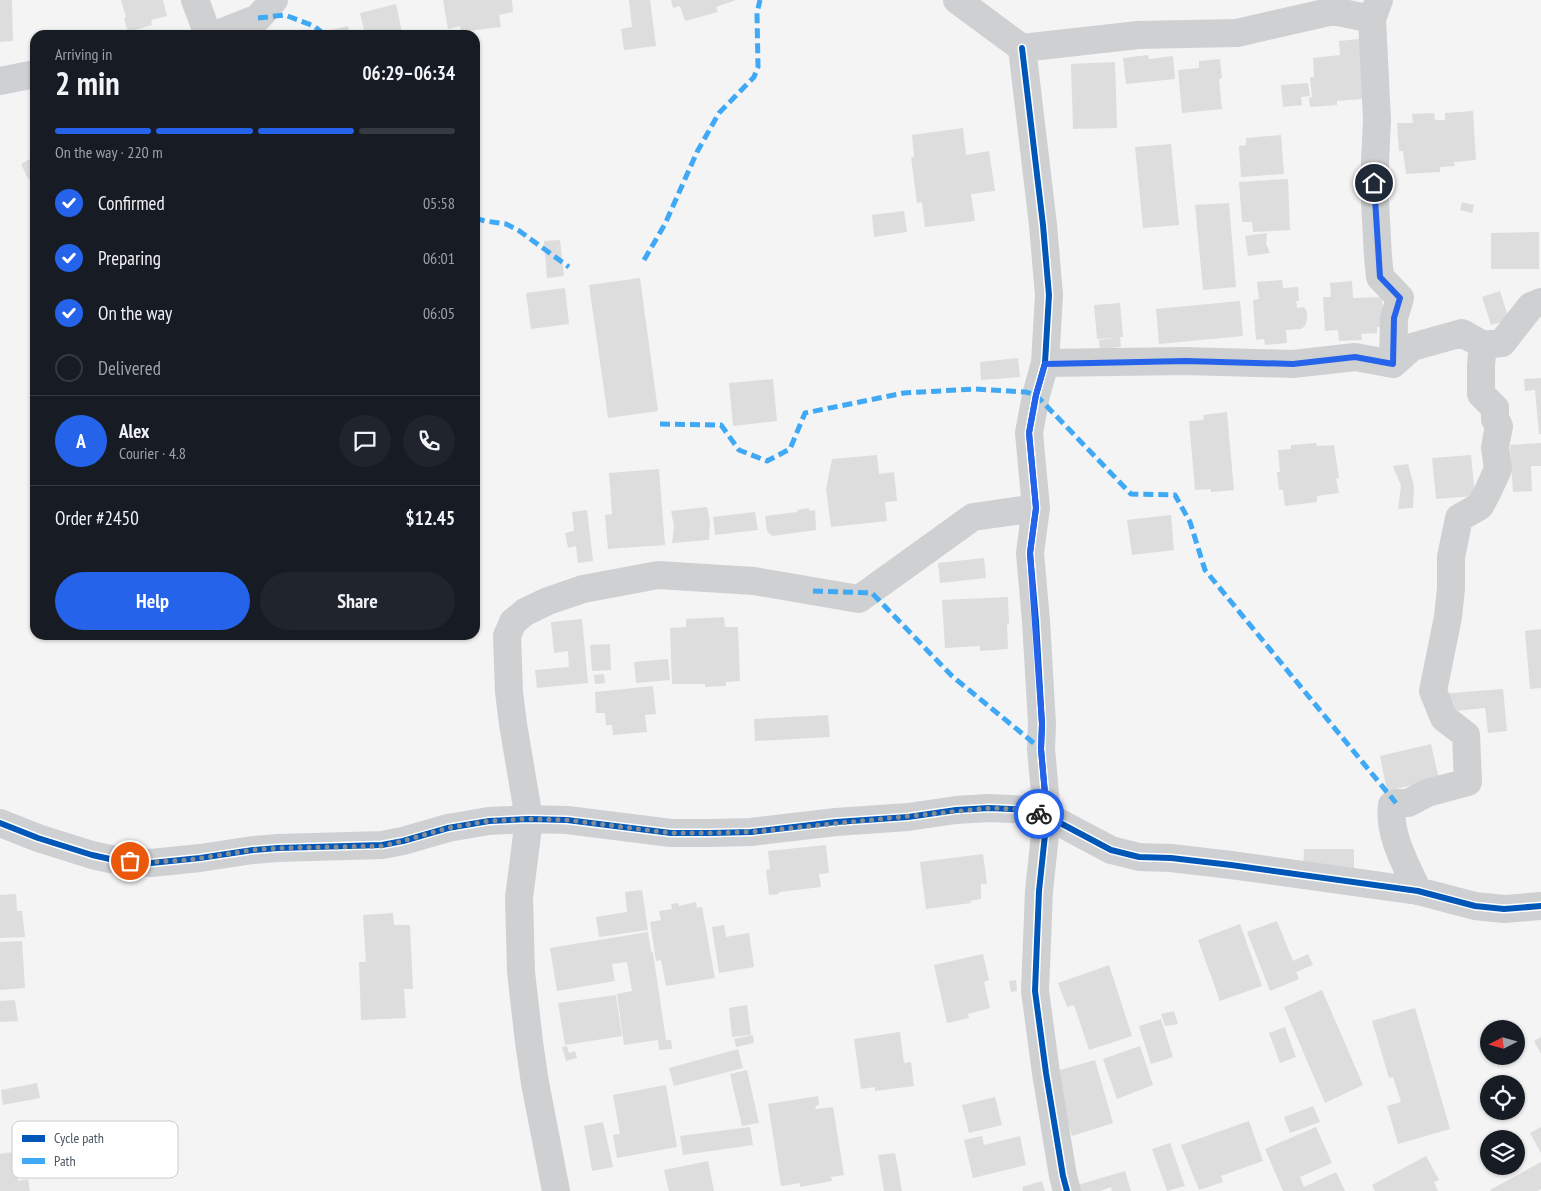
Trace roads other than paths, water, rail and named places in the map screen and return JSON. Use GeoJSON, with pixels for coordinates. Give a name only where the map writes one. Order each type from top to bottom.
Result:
{"type":"FeatureCollection","features":[{"type":"Feature","properties":{"kind":"street"},"geometry":{"type":"LineString","coordinates":[[195,0],[206,30]]}},
{"type":"Feature","properties":{"kind":"street"},"geometry":{"type":"LineString","coordinates":[[227,30],[258,18],[274,0]]}},
{"type":"Feature","properties":{"kind":"street"},"geometry":{"type":"LineString","coordinates":[[957,0],[1022,48],[1138,35],[1237,33],[1333,11],[1375,10],[1376,120],[1374,183],[1380,277],[1400,298],[1394,318],[1393,364]]}},
{"type":"Feature","properties":{"kind":"street"},"geometry":{"type":"LineString","coordinates":[[1022,48],[1044,225],[1048,286],[1045,364],[1036,395],[1029,433],[1036,508],[1030,553],[1042,724],[1041,749],[1047,816],[1039,890],[1036,991],[1046,1073],[1067,1191]]}},
{"type":"Feature","properties":{"kind":"street"},"geometry":{"type":"LineString","coordinates":[[0,81],[30,75]]}},
{"type":"Feature","properties":{"kind":"street"},"geometry":{"type":"LineString","coordinates":[[1393,364],[1412,347],[1462,334],[1484,345],[1502,343],[1531,306],[1541,302]]}},
{"type":"Feature","properties":{"kind":"street"},"geometry":{"type":"LineString","coordinates":[[1418,891],[1401,854],[1392,826],[1392,805],[1408,803],[1427,793],[1468,782],[1466,735],[1444,718],[1433,691],[1448,617],[1451,589],[1451,557],[1459,518],[1480,506],[1498,469],[1495,447],[1499,426],[1495,419],[1495,408],[1481,394],[1481,365],[1484,345]]}},
{"type":"Feature","properties":{"kind":"street"},"geometry":{"type":"LineString","coordinates":[[1045,364],[1186,361],[1293,364],[1355,357],[1393,364]]}},
{"type":"Feature","properties":{"kind":"street"},"geometry":{"type":"LineString","coordinates":[[556,1191],[528,1042],[521,972],[519,898],[529,819],[509,692],[507,636],[513,622],[525,612],[548,601],[583,589],[658,575],[754,581],[859,599],[973,517],[1036,508]]}},
{"type":"Feature","properties":{"kind":"street"},"geometry":{"type":"LineString","coordinates":[[0,823],[92,855],[110,859],[151,862],[278,848],[382,846],[466,824],[529,819],[604,824],[636,830],[671,833],[710,833],[751,832],[990,808],[1028,810],[1047,816],[1111,850],[1139,857],[1171,858],[1230,865],[1418,891],[1475,906],[1504,908],[1541,906]]}}]}
